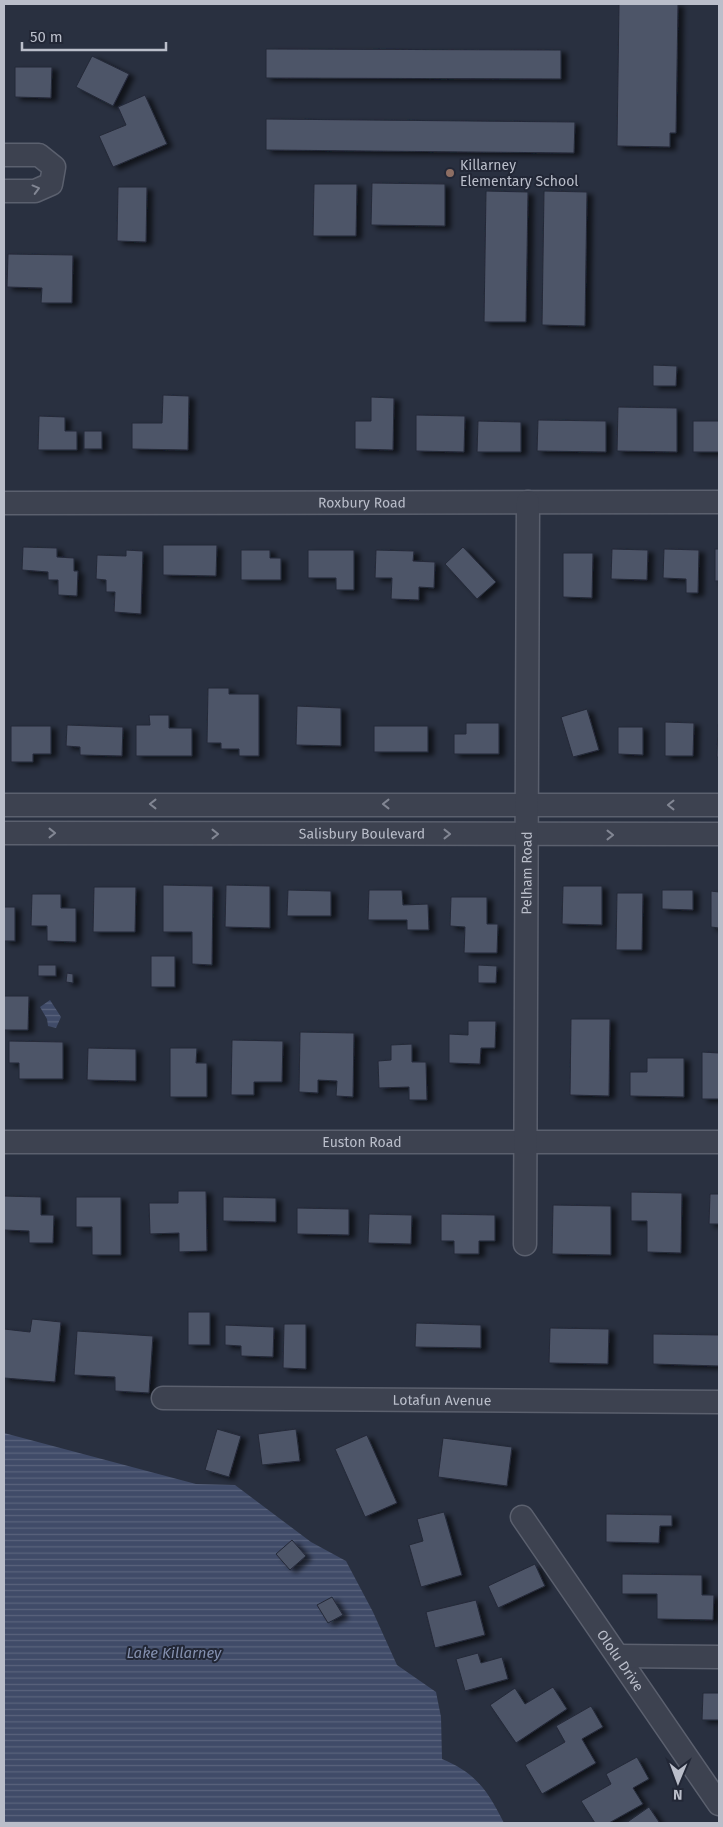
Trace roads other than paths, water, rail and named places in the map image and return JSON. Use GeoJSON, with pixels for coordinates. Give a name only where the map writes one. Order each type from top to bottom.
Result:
{"type":"FeatureCollection","features":[{"type":"Feature","properties":{"kind":"street"},"geometry":{"type":"LineString","coordinates":[[4,155],[39,155],[54,167],[50,184],[35,191],[4,191]]}},
{"type":"Feature","properties":{"kind":"street","name":"Pelham Road"},"geometry":{"type":"LineString","coordinates":[[525,1244],[528,502]]}},
{"type":"Feature","properties":{"kind":"street","name":"Roxbury Road"},"geometry":{"type":"LineString","coordinates":[[4,503],[719,502]]}},
{"type":"Feature","properties":{"kind":"street"},"geometry":{"type":"LineString","coordinates":[[4,805],[719,805]]}},
{"type":"Feature","properties":{"kind":"street","name":"Salisbury Boulevard"},"geometry":{"type":"LineString","coordinates":[[4,833],[719,834]]}},
{"type":"Feature","properties":{"kind":"street","name":"Euston Road"},"geometry":{"type":"LineString","coordinates":[[4,1142],[719,1142]]}},
{"type":"Feature","properties":{"kind":"street","name":"Lotafun Avenue"},"geometry":{"type":"LineString","coordinates":[[163,1398],[719,1402]]}},
{"type":"Feature","properties":{"kind":"street","name":"Ololu Drive"},"geometry":{"type":"LineString","coordinates":[[522,1517],[719,1804]]}},
{"type":"Feature","properties":{"kind":"street"},"geometry":{"type":"LineString","coordinates":[[619,1656],[719,1657]]}},
{"type":"Feature","properties":{"kind":"water"},"geometry":{"type":"Polygon","coordinates":[[[50,1000],[61,1017],[56,1028],[48,1026],[47,1019],[40,1007],[50,1000]]]}},
{"type":"Feature","properties":{"kind":"water","name":"Lake Killarney"},"geometry":{"type":"Polygon","coordinates":[[[4,1433],[196,1484],[235,1485],[311,1542],[346,1561],[373,1612],[397,1665],[436,1692],[441,1717],[442,1759],[464,1770],[480,1784],[504,1823],[4,1823],[4,1433]]]}},
{"type":"Feature","properties":{"kind":"place","name":"Killarney Elementary School"},"geometry":{"type":"Point","coordinates":[450,173]}}]}
